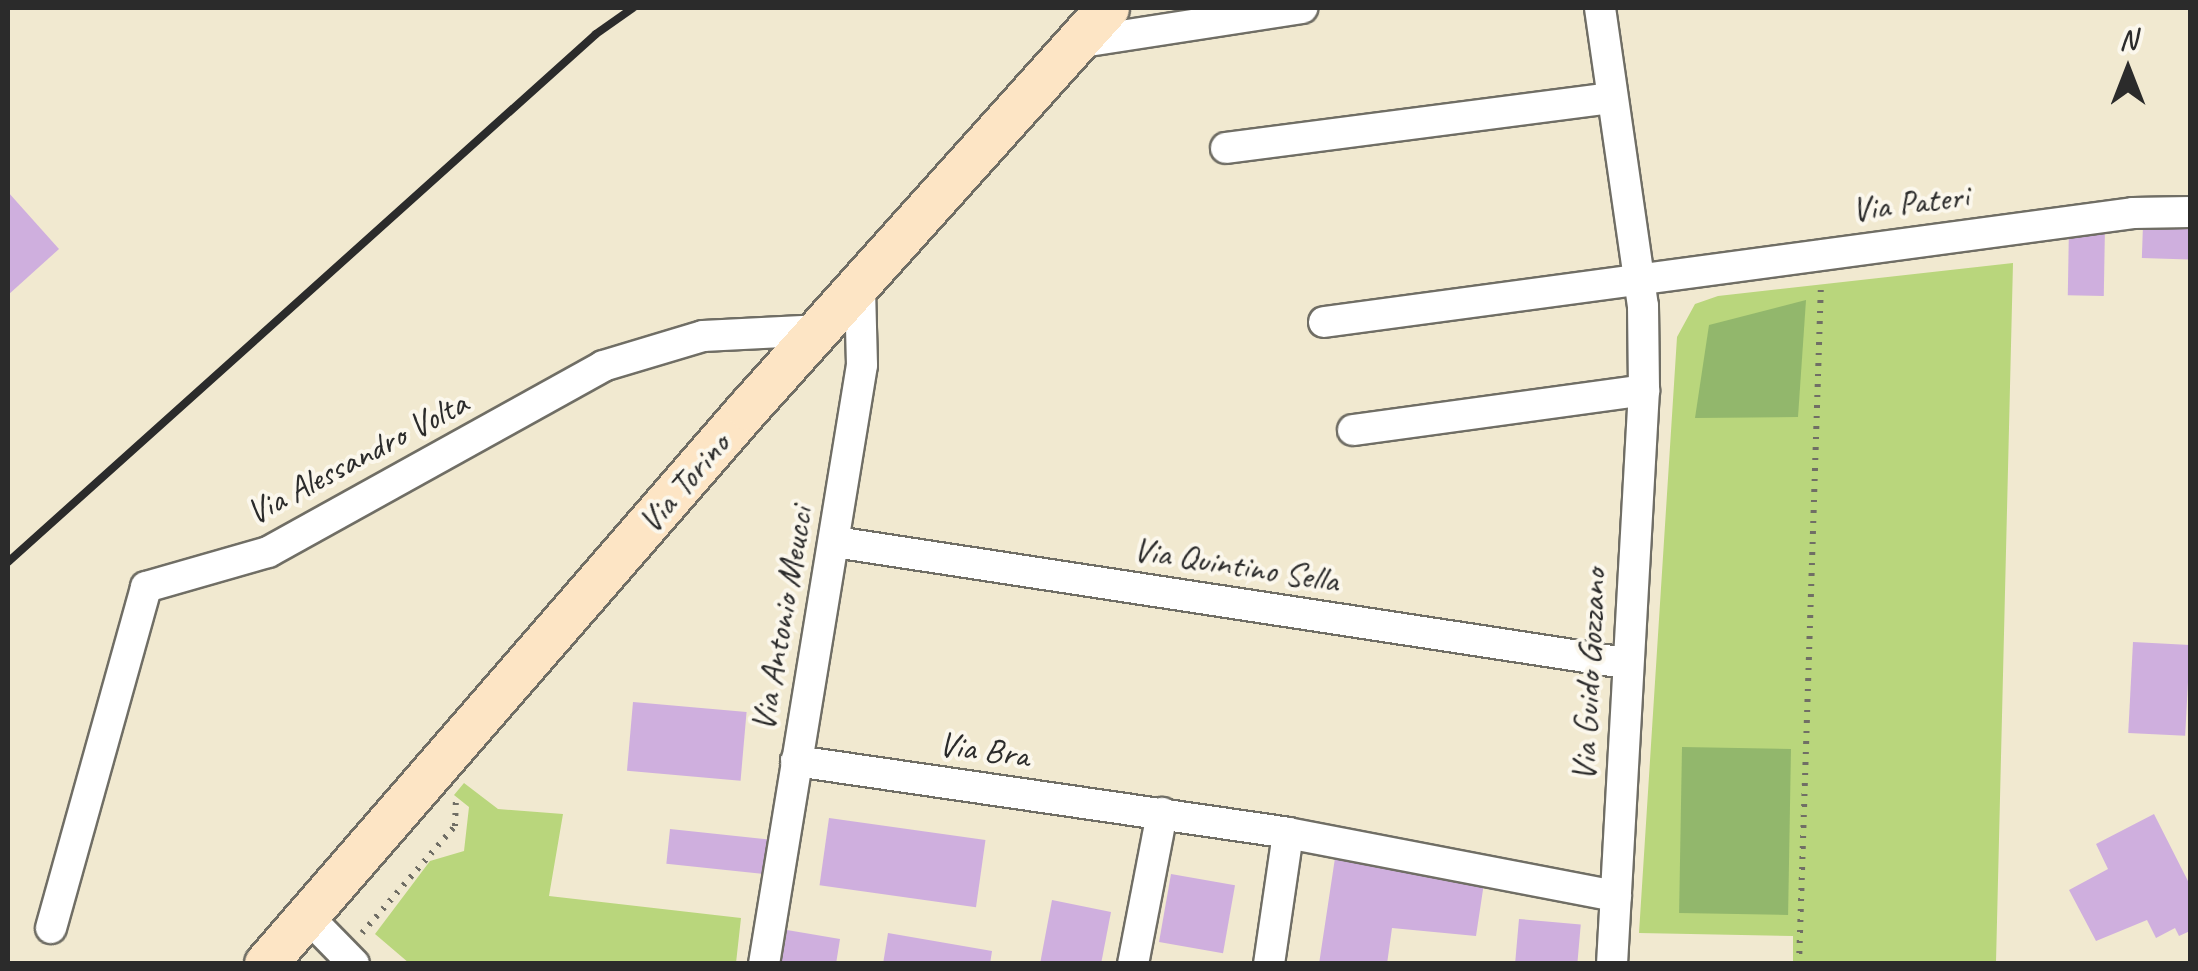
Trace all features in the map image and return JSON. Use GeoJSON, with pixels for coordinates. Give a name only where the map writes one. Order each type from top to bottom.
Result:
{"type":"FeatureCollection","features":[{"type":"Feature","properties":{"kind":"main road","name":"Via Torino"},"geometry":{"type":"LineString","coordinates":[[266,964],[1108,8]]}},
{"type":"Feature","properties":{"kind":"street"},"geometry":{"type":"LineString","coordinates":[[1076,43],[1302,8]]}},
{"type":"Feature","properties":{"kind":"street","name":"Via Guido Gozzano"},"geometry":{"type":"LineString","coordinates":[[1600,8],[1640,280],[1644,390],[1612,964]]}},
{"type":"Feature","properties":{"kind":"street"},"geometry":{"type":"LineString","coordinates":[[1226,148],[1611,98]]}},
{"type":"Feature","properties":{"kind":"street"},"geometry":{"type":"LineString","coordinates":[[2190,199],[2190,212]]}},
{"type":"Feature","properties":{"kind":"street","name":"Via Pateri"},"geometry":{"type":"LineString","coordinates":[[1640,280],[2133,213],[2190,212]]}},
{"type":"Feature","properties":{"kind":"street"},"geometry":{"type":"LineString","coordinates":[[1324,322],[1640,280]]}},
{"type":"Feature","properties":{"kind":"street","name":"Via Antonio Meucci"},"geometry":{"type":"LineString","coordinates":[[764,964],[862,365],[860,287]]}},
{"type":"Feature","properties":{"kind":"street","name":"Via Alessandro Volta"},"geometry":{"type":"LineString","coordinates":[[51,928],[146,587],[268,552],[603,366],[703,336],[822,330]]}},
{"type":"Feature","properties":{"kind":"street"},"geometry":{"type":"LineString","coordinates":[[1353,430],[1644,390]]}},
{"type":"Feature","properties":{"kind":"street","name":"Via Quintino Sella"},"geometry":{"type":"LineString","coordinates":[[835,542],[1626,664]]}},
{"type":"Feature","properties":{"kind":"street","name":"Via Bra"},"geometry":{"type":"LineString","coordinates":[[796,761],[1288,833],[1616,896]]}},
{"type":"Feature","properties":{"kind":"street"},"geometry":{"type":"LineString","coordinates":[[1133,964],[1162,813]]}},
{"type":"Feature","properties":{"kind":"street"},"geometry":{"type":"LineString","coordinates":[[1269,964],[1288,833]]}},
{"type":"Feature","properties":{"kind":"street"},"geometry":{"type":"LineString","coordinates":[[308,916],[349,958]]}},
{"type":"Feature","properties":{"kind":"path"},"geometry":{"type":"LineString","coordinates":[[1799,964],[1822,253]]}},
{"type":"Feature","properties":{"kind":"path"},"geometry":{"type":"LineString","coordinates":[[349,958],[455,826],[456,799],[429,778]]}},
{"type":"Feature","properties":{"kind":"green space"},"geometry":{"type":"Polygon","coordinates":[[[2013,263],[1996,963],[1793,963],[1793,936],[1639,933],[1677,337],[1695,304],[1718,296],[2013,263]]]}},
{"type":"Feature","properties":{"kind":"green space"},"geometry":{"type":"Polygon","coordinates":[[[1806,300],[1798,417],[1695,418],[1709,325],[1806,300]]]}},
{"type":"Feature","properties":{"kind":"green space"},"geometry":{"type":"Polygon","coordinates":[[[1682,747],[1791,749],[1788,915],[1679,913],[1682,747]]]}},
{"type":"Feature","properties":{"kind":"green space"},"geometry":{"type":"Polygon","coordinates":[[[464,783],[498,809],[563,814],[549,896],[741,918],[736,963],[409,963],[375,934],[430,861],[464,851],[469,807],[454,795],[464,783]]]}},
{"type":"Feature","properties":{"kind":"building"},"geometry":{"type":"Polygon","coordinates":[[[8,192],[59,249],[8,295],[8,192]]]}},
{"type":"Feature","properties":{"kind":"building"},"geometry":{"type":"Polygon","coordinates":[[[2069,225],[2105,226],[2104,296],[2068,295],[2069,225]]]}},
{"type":"Feature","properties":{"kind":"building"},"geometry":{"type":"Polygon","coordinates":[[[2143,225],[2190,227],[2189,260],[2142,258],[2143,225]]]}},
{"type":"Feature","properties":{"kind":"building"},"geometry":{"type":"Polygon","coordinates":[[[2133,642],[2190,645],[2185,736],[2128,733],[2133,642]]]}},
{"type":"Feature","properties":{"kind":"building"},"geometry":{"type":"Polygon","coordinates":[[[633,702],[747,712],[741,781],[627,771],[633,702]]]}},
{"type":"Feature","properties":{"kind":"building"},"geometry":{"type":"Polygon","coordinates":[[[2154,814],[2190,885],[2190,931],[2179,936],[2175,928],[2156,938],[2147,920],[2096,941],[2069,890],[2108,869],[2096,844],[2154,814]]]}},
{"type":"Feature","properties":{"kind":"building"},"geometry":{"type":"Polygon","coordinates":[[[829,818],[985,840],[976,907],[820,885],[829,818]]]}},
{"type":"Feature","properties":{"kind":"building"},"geometry":{"type":"Polygon","coordinates":[[[670,829],[771,840],[768,874],[666,864],[670,829]]]}},
{"type":"Feature","properties":{"kind":"building"},"geometry":{"type":"Polygon","coordinates":[[[1335,858],[1484,883],[1476,936],[1392,928],[1387,964],[1319,964],[1335,858]]]}},
{"type":"Feature","properties":{"kind":"building"},"geometry":{"type":"Polygon","coordinates":[[[1171,874],[1235,885],[1223,953],[1159,942],[1171,874]]]}},
{"type":"Feature","properties":{"kind":"building"},"geometry":{"type":"Polygon","coordinates":[[[1052,900],[1111,912],[1101,964],[1040,964],[1052,900]]]}},
{"type":"Feature","properties":{"kind":"building"},"geometry":{"type":"Polygon","coordinates":[[[1519,919],[1581,924],[1577,964],[1515,964],[1519,919]]]}},
{"type":"Feature","properties":{"kind":"building"},"geometry":{"type":"Polygon","coordinates":[[[787,930],[840,939],[836,964],[781,964],[787,930]]]}},
{"type":"Feature","properties":{"kind":"building"},"geometry":{"type":"Polygon","coordinates":[[[888,933],[992,951],[990,964],[883,964],[888,933]]]}},
{"type":"Feature","properties":{"kind":"railway"},"geometry":{"type":"LineString","coordinates":[[8,562],[596,34],[633,8]]}}]}
